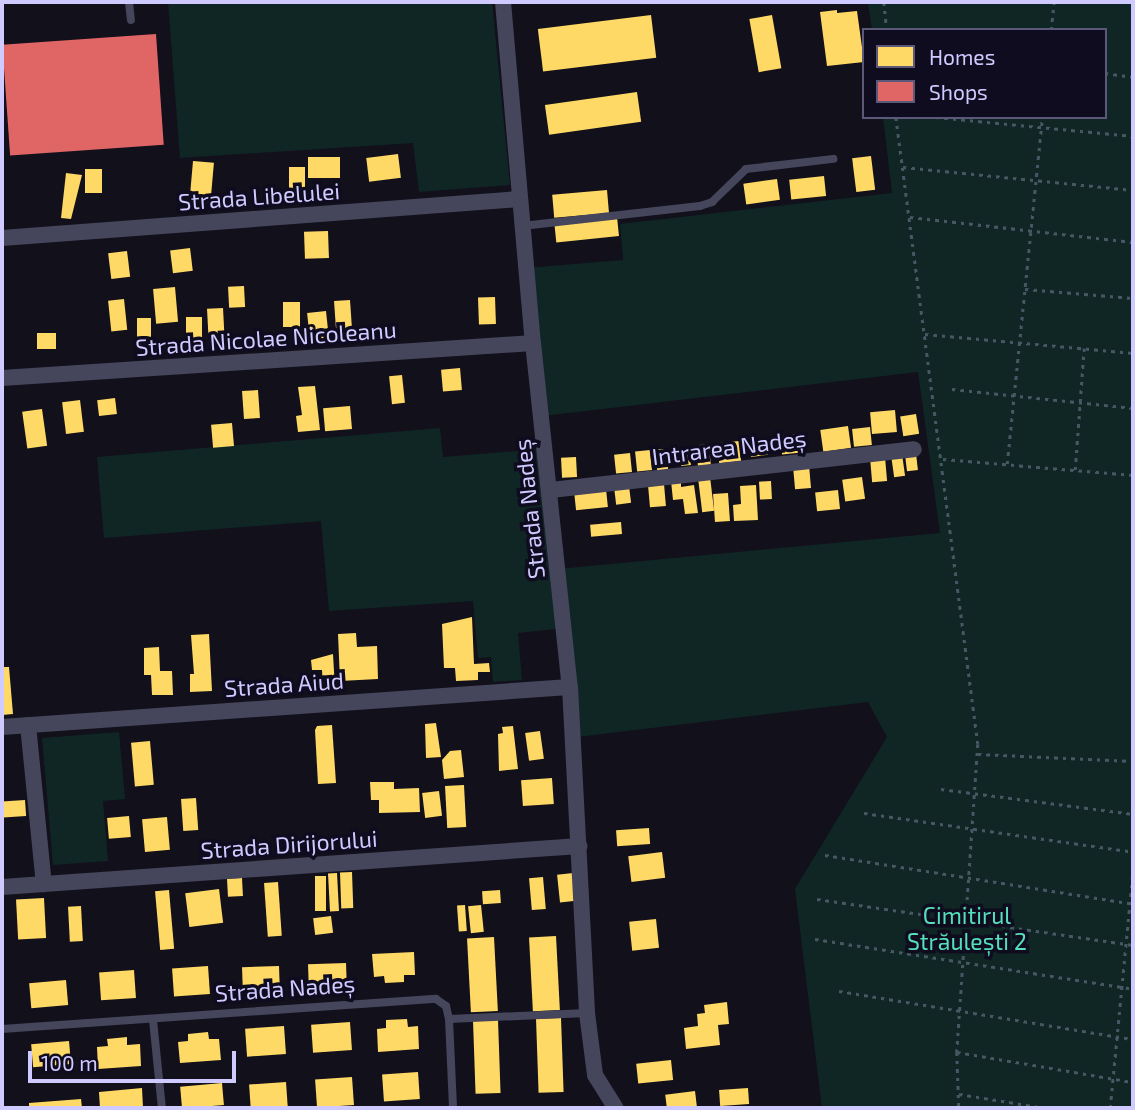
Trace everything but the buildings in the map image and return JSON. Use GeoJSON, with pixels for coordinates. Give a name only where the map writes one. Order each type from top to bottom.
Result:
{"type":"FeatureCollection","features":[{"type":"Feature","properties":{"kind":"street","name":"Strada Nadeș"},"geometry":{"type":"LineString","coordinates":[[503,2],[533,343],[551,490],[570,687],[587,1013],[595,1075],[616,1108]]}},
{"type":"Feature","properties":{"kind":"street","name":"Strada Libelulei"},"geometry":{"type":"LineString","coordinates":[[2,238],[519,199]]}},
{"type":"Feature","properties":{"kind":"street","name":"Strada Nicolae Nicoleanu"},"geometry":{"type":"LineString","coordinates":[[2,378],[533,343]]}},
{"type":"Feature","properties":{"kind":"street","name":"Intrarea Nadeș"},"geometry":{"type":"LineString","coordinates":[[551,490],[914,449]]}},
{"type":"Feature","properties":{"kind":"street","name":"Strada Aiud"},"geometry":{"type":"LineString","coordinates":[[2,727],[570,687]]}},
{"type":"Feature","properties":{"kind":"street"},"geometry":{"type":"LineString","coordinates":[[28,725],[44,884]]}},
{"type":"Feature","properties":{"kind":"street","name":"Strada Dirijorului"},"geometry":{"type":"LineString","coordinates":[[2,887],[580,846]]}},
{"type":"Feature","properties":{"kind":"lane"},"geometry":{"type":"LineString","coordinates":[[129,2],[131,20]]}},
{"type":"Feature","properties":{"kind":"lane"},"geometry":{"type":"LineString","coordinates":[[522,226],[700,206],[712,202],[746,169],[833,159]]}},
{"type":"Feature","properties":{"kind":"lane","name":"Strada Nadeș"},"geometry":{"type":"LineString","coordinates":[[2,1029],[436,999],[446,1006],[449,1019]]}},
{"type":"Feature","properties":{"kind":"lane"},"geometry":{"type":"LineString","coordinates":[[453,1108],[449,1019],[587,1013]]}},
{"type":"Feature","properties":{"kind":"lane"},"geometry":{"type":"LineString","coordinates":[[153,1020],[162,1108]]}},
{"type":"Feature","properties":{"kind":"path"},"geometry":{"type":"LineString","coordinates":[[884,2],[887,28]]}},
{"type":"Feature","properties":{"kind":"path"},"geometry":{"type":"LineString","coordinates":[[1051,28],[1054,2]]}},
{"type":"Feature","properties":{"kind":"path"},"geometry":{"type":"LineString","coordinates":[[1107,73],[1133,77]]}},
{"type":"Feature","properties":{"kind":"path"},"geometry":{"type":"LineString","coordinates":[[896,119],[943,459],[978,754],[976,793],[970,828],[957,1052],[958,1108]]}},
{"type":"Feature","properties":{"kind":"path"},"geometry":{"type":"LineString","coordinates":[[962,119],[1133,135]]}},
{"type":"Feature","properties":{"kind":"path"},"geometry":{"type":"LineString","coordinates":[[1007,464],[1042,119]]}},
{"type":"Feature","properties":{"kind":"path"},"geometry":{"type":"LineString","coordinates":[[903,167],[1133,190]]}},
{"type":"Feature","properties":{"kind":"path"},"geometry":{"type":"LineString","coordinates":[[909,217],[1133,242]]}},
{"type":"Feature","properties":{"kind":"path"},"geometry":{"type":"LineString","coordinates":[[1025,289],[1133,298]]}},
{"type":"Feature","properties":{"kind":"path"},"geometry":{"type":"LineString","coordinates":[[925,334],[1133,353]]}},
{"type":"Feature","properties":{"kind":"path"},"geometry":{"type":"LineString","coordinates":[[1075,470],[1084,348]]}},
{"type":"Feature","properties":{"kind":"path"},"geometry":{"type":"LineString","coordinates":[[952,389],[1133,408]]}},
{"type":"Feature","properties":{"kind":"path"},"geometry":{"type":"LineString","coordinates":[[943,459],[1133,475]]}},
{"type":"Feature","properties":{"kind":"path"},"geometry":{"type":"LineString","coordinates":[[978,754],[1133,761]]}},
{"type":"Feature","properties":{"kind":"path"},"geometry":{"type":"LineString","coordinates":[[941,789],[1133,814]]}},
{"type":"Feature","properties":{"kind":"path"},"geometry":{"type":"LineString","coordinates":[[864,813],[1133,852]]}},
{"type":"Feature","properties":{"kind":"path"},"geometry":{"type":"LineString","coordinates":[[825,855],[1131,903]]}},
{"type":"Feature","properties":{"kind":"path"},"geometry":{"type":"LineString","coordinates":[[1110,1108],[1133,869]]}},
{"type":"Feature","properties":{"kind":"path"},"geometry":{"type":"LineString","coordinates":[[817,899],[1133,945]]}},
{"type":"Feature","properties":{"kind":"path"},"geometry":{"type":"LineString","coordinates":[[814,939],[1133,989]]}},
{"type":"Feature","properties":{"kind":"path"},"geometry":{"type":"LineString","coordinates":[[839,991],[1133,1039]]}},
{"type":"Feature","properties":{"kind":"path"},"geometry":{"type":"LineString","coordinates":[[957,1052],[1133,1082]]}},
{"type":"Feature","properties":{"kind":"path"},"geometry":{"type":"LineString","coordinates":[[958,1094],[1045,1108]]}},
{"type":"Feature","properties":{"kind":"green space"},"geometry":{"type":"Polygon","coordinates":[[[168,2],[492,2],[510,185],[419,192],[413,143],[180,158],[168,2]]]}},
{"type":"Feature","properties":{"kind":"green space","name":"Cimitirul Străulești 2"},"geometry":{"type":"Polygon","coordinates":[[[868,2],[1133,2],[1133,1108],[822,1108],[795,889],[887,737],[868,702],[577,737],[558,569],[940,533],[918,372],[543,416],[526,268],[623,260],[620,224],[892,193],[883,119],[1107,119],[1107,28],[872,28],[868,2]]]}},
{"type":"Feature","properties":{"kind":"green space"},"geometry":{"type":"Polygon","coordinates":[[[440,428],[443,457],[541,449],[557,629],[518,633],[522,680],[493,682],[491,657],[478,658],[473,601],[329,611],[321,521],[104,538],[97,457],[440,428]]]}},
{"type":"Feature","properties":{"kind":"green space"},"geometry":{"type":"Polygon","coordinates":[[[119,732],[125,799],[103,801],[108,861],[53,865],[42,738],[119,732]]]}}]}
